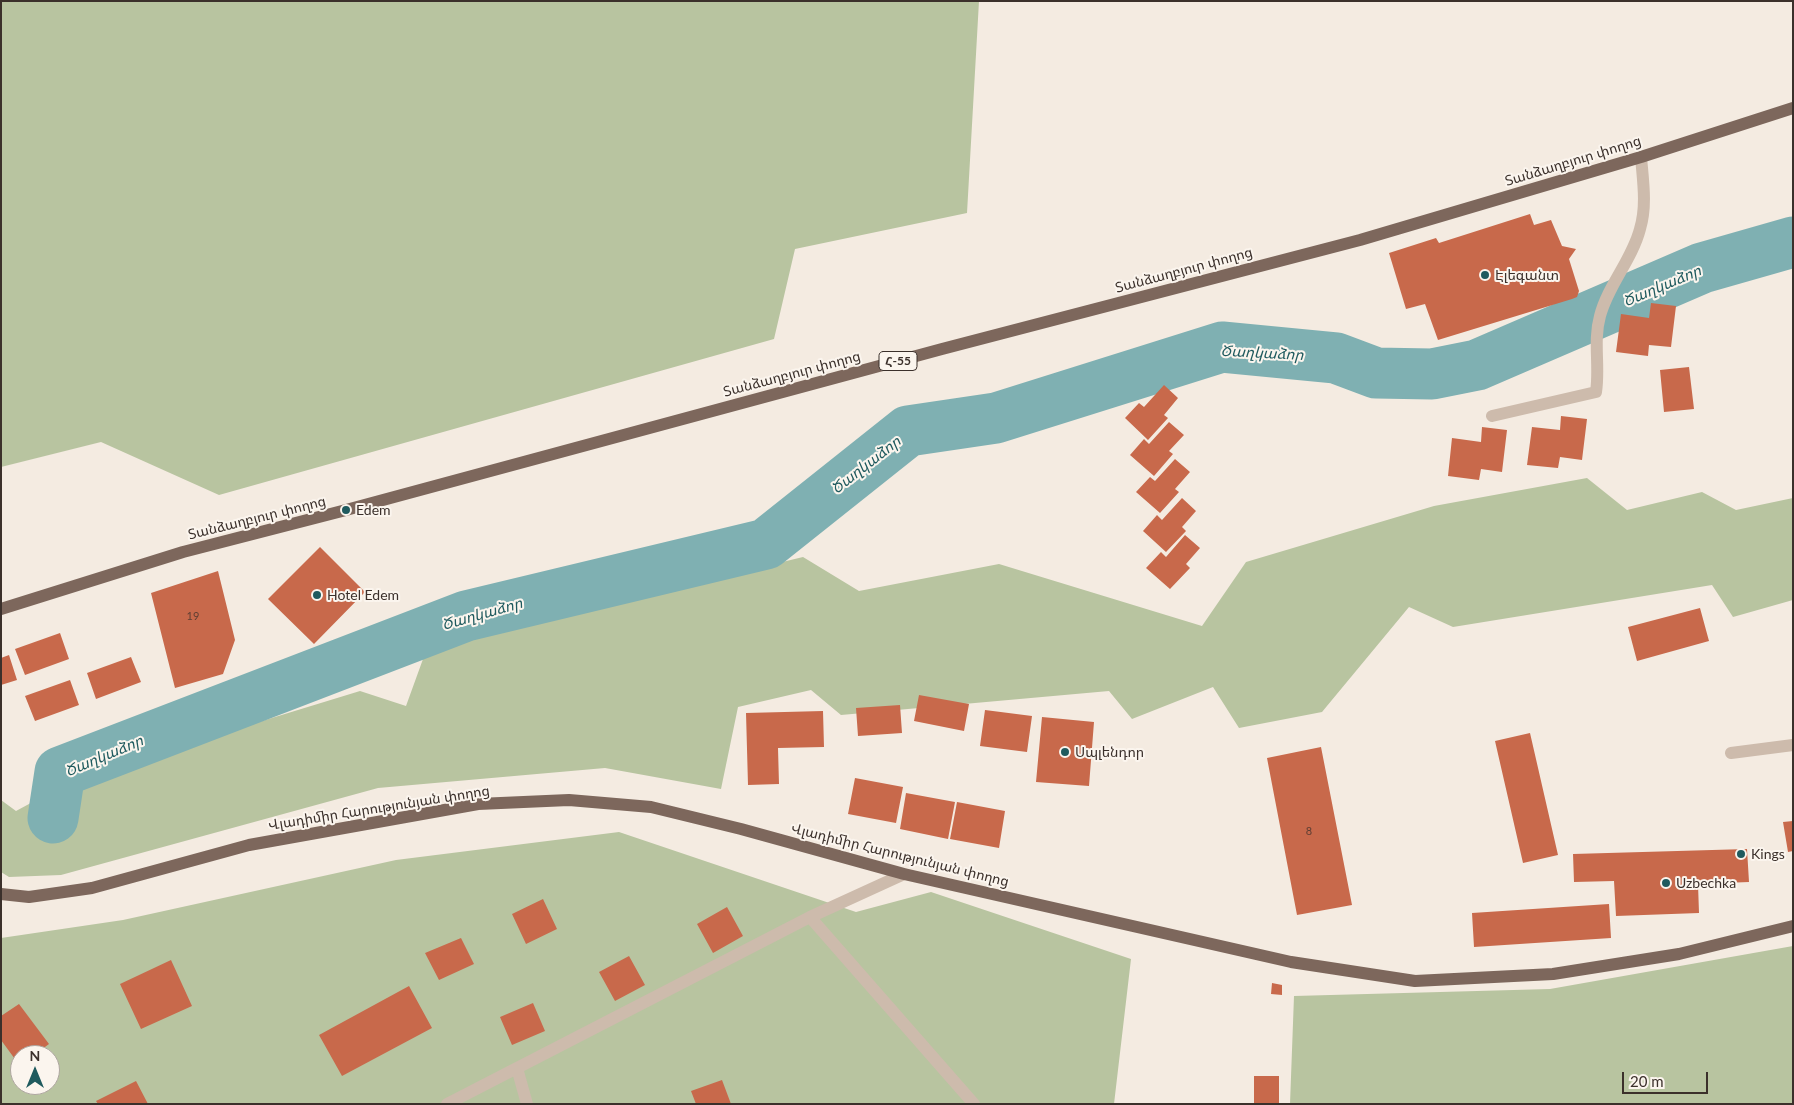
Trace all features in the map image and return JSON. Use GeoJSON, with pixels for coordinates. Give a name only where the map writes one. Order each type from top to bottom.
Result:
{"type":"FeatureCollection","features":[{"type":"Feature","properties":{"kind":"main road","name":"Տանձաղբյուր փողոց"},"geometry":{"type":"LineString","coordinates":[[1,609],[183,552],[346,510],[942,349],[1360,240],[1641,157],[1793,108]]}},
{"type":"Feature","properties":{"kind":"main road","name":"Վլադիմիր Հարությունյան փողոց"},"geometry":{"type":"LineString","coordinates":[[1,894],[29,897],[92,888],[249,845],[478,804],[569,800],[651,807],[904,874],[1292,962],[1415,981],[1553,974],[1679,954],[1793,926]]}},
{"type":"Feature","properties":{"kind":"street"},"geometry":{"type":"LineString","coordinates":[[1492,416],[1596,392],[1598,378],[1597,331],[1600,316],[1608,293],[1628,257],[1640,230],[1644,198],[1641,157]]}},
{"type":"Feature","properties":{"kind":"street"},"geometry":{"type":"LineString","coordinates":[[1731,753],[1793,746]]}},
{"type":"Feature","properties":{"kind":"street"},"geometry":{"type":"LineString","coordinates":[[446,1104],[810,917],[904,874]]}},
{"type":"Feature","properties":{"kind":"street"},"geometry":{"type":"LineString","coordinates":[[810,917],[974,1104]]}},
{"type":"Feature","properties":{"kind":"street"},"geometry":{"type":"LineString","coordinates":[[517,1068],[527,1104]]}},
{"type":"Feature","properties":{"kind":"green space"},"geometry":{"type":"Polygon","coordinates":[[[1,1],[979,1],[967,213],[795,249],[774,339],[219,495],[101,442],[1,467],[1,1]]]}},
{"type":"Feature","properties":{"kind":"green space"},"geometry":{"type":"Polygon","coordinates":[[[1587,478],[1627,510],[1702,492],[1736,510],[1793,498],[1793,600],[1733,617],[1712,585],[1453,627],[1409,607],[1322,712],[1239,728],[1213,687],[1132,719],[1109,691],[841,715],[811,690],[738,707],[721,789],[605,768],[378,788],[61,875],[9,877],[1,872],[1,800],[16,811],[79,777],[360,691],[406,706],[427,648],[803,557],[859,591],[999,564],[1202,626],[1246,562],[1434,506],[1587,478]]]}},
{"type":"Feature","properties":{"kind":"green space"},"geometry":{"type":"Polygon","coordinates":[[[619,832],[856,912],[931,892],[1131,959],[1114,1104],[1,1104],[1,938],[123,920],[396,860],[619,832]]]}},
{"type":"Feature","properties":{"kind":"green space"},"geometry":{"type":"Polygon","coordinates":[[[1793,946],[1793,1104],[1290,1104],[1294,996],[1550,989],[1793,946]]]}},
{"type":"Feature","properties":{"kind":"building","name":"Էլեգանտ"},"geometry":{"type":"Polygon","coordinates":[[[1530,214],[1534,225],[1551,220],[1562,246],[1576,249],[1569,259],[1579,291],[1577,297],[1438,340],[1425,304],[1406,309],[1389,253],[1436,238],[1439,243],[1530,214]]]}},
{"type":"Feature","properties":{"kind":"building"},"geometry":{"type":"Polygon","coordinates":[[[1651,303],[1676,306],[1671,347],[1649,345],[1648,356],[1616,352],[1621,314],[1649,318],[1651,303]]]}},
{"type":"Feature","properties":{"kind":"building"},"geometry":{"type":"Polygon","coordinates":[[[1689,367],[1694,409],[1664,412],[1660,370],[1689,367]]]}},
{"type":"Feature","properties":{"kind":"building"},"geometry":{"type":"Polygon","coordinates":[[[1164,385],[1178,398],[1164,415],[1168,418],[1148,440],[1125,418],[1139,403],[1144,407],[1164,385]]]}},
{"type":"Feature","properties":{"kind":"building"},"geometry":{"type":"Polygon","coordinates":[[[1561,416],[1587,419],[1582,460],[1560,457],[1558,468],[1527,465],[1532,427],[1560,430],[1561,416]]]}},
{"type":"Feature","properties":{"kind":"building"},"geometry":{"type":"Polygon","coordinates":[[[1169,422],[1184,435],[1169,451],[1173,454],[1154,476],[1130,455],[1144,439],[1149,444],[1169,422]]]}},
{"type":"Feature","properties":{"kind":"building"},"geometry":{"type":"Polygon","coordinates":[[[1482,427],[1507,430],[1502,472],[1481,469],[1479,480],[1448,476],[1452,438],[1481,442],[1482,427]]]}},
{"type":"Feature","properties":{"kind":"building"},"geometry":{"type":"Polygon","coordinates":[[[1175,459],[1190,472],[1175,489],[1179,492],[1160,513],[1136,492],[1150,477],[1155,481],[1175,459]]]}},
{"type":"Feature","properties":{"kind":"building"},"geometry":{"type":"Polygon","coordinates":[[[1182,498],[1196,511],[1182,527],[1186,531],[1166,552],[1143,531],[1157,515],[1162,520],[1182,498]]]}},
{"type":"Feature","properties":{"kind":"building"},"geometry":{"type":"Polygon","coordinates":[[[1185,535],[1200,548],[1186,564],[1190,568],[1170,589],[1146,568],[1161,552],[1166,557],[1185,535]]]}},
{"type":"Feature","properties":{"kind":"building","name":"Hotel Edem"},"geometry":{"type":"Polygon","coordinates":[[[320,547],[365,592],[314,644],[268,599],[320,547]]]}},
{"type":"Feature","properties":{"kind":"building"},"geometry":{"type":"Polygon","coordinates":[[[218,571],[235,640],[223,674],[175,688],[151,593],[218,571]]]}},
{"type":"Feature","properties":{"kind":"building"},"geometry":{"type":"Polygon","coordinates":[[[1700,608],[1709,641],[1637,661],[1628,627],[1700,608]]]}},
{"type":"Feature","properties":{"kind":"building"},"geometry":{"type":"Polygon","coordinates":[[[60,633],[69,659],[25,675],[15,649],[60,633]]]}},
{"type":"Feature","properties":{"kind":"building"},"geometry":{"type":"Polygon","coordinates":[[[9,655],[17,680],[1,685],[1,658],[9,655]]]}},
{"type":"Feature","properties":{"kind":"building"},"geometry":{"type":"Polygon","coordinates":[[[131,657],[141,682],[96,699],[87,673],[131,657]]]}},
{"type":"Feature","properties":{"kind":"building"},"geometry":{"type":"Polygon","coordinates":[[[70,680],[79,705],[35,721],[25,696],[70,680]]]}},
{"type":"Feature","properties":{"kind":"building"},"geometry":{"type":"Polygon","coordinates":[[[919,695],[969,704],[964,731],[914,721],[919,695]]]}},
{"type":"Feature","properties":{"kind":"building"},"geometry":{"type":"Polygon","coordinates":[[[900,705],[902,733],[858,736],[856,708],[900,705]]]}},
{"type":"Feature","properties":{"kind":"building"},"geometry":{"type":"Polygon","coordinates":[[[985,710],[1032,716],[1027,752],[980,746],[985,710]]]}},
{"type":"Feature","properties":{"kind":"building"},"geometry":{"type":"Polygon","coordinates":[[[823,711],[824,747],[778,748],[779,784],[748,785],[746,713],[823,711]]]}},
{"type":"Feature","properties":{"kind":"building","name":"Սպլենդոր"},"geometry":{"type":"Polygon","coordinates":[[[1042,717],[1094,722],[1089,786],[1036,782],[1042,717]]]}},
{"type":"Feature","properties":{"kind":"building"},"geometry":{"type":"Polygon","coordinates":[[[1530,733],[1558,855],[1523,863],[1495,741],[1530,733]]]}},
{"type":"Feature","properties":{"kind":"building"},"geometry":{"type":"Polygon","coordinates":[[[1321,747],[1352,905],[1297,915],[1267,758],[1321,747]]]}},
{"type":"Feature","properties":{"kind":"building"},"geometry":{"type":"Polygon","coordinates":[[[855,778],[903,787],[896,823],[848,814],[855,778]]]}},
{"type":"Feature","properties":{"kind":"building"},"geometry":{"type":"Polygon","coordinates":[[[906,793],[955,802],[948,839],[900,829],[906,793]]]}},
{"type":"Feature","properties":{"kind":"building"},"geometry":{"type":"Polygon","coordinates":[[[957,802],[1005,811],[999,848],[950,839],[957,802]]]}},
{"type":"Feature","properties":{"kind":"building"},"geometry":{"type":"Polygon","coordinates":[[[1793,821],[1793,851],[1788,852],[1783,822],[1793,821]]]}},
{"type":"Feature","properties":{"kind":"building","name":"Uzbechka"},"geometry":{"type":"Polygon","coordinates":[[[1747,849],[1749,882],[1698,884],[1699,913],[1616,916],[1614,881],[1574,882],[1573,854],[1747,849]]]}},
{"type":"Feature","properties":{"kind":"building"},"geometry":{"type":"Polygon","coordinates":[[[543,899],[557,929],[526,944],[512,914],[543,899]]]}},
{"type":"Feature","properties":{"kind":"building"},"geometry":{"type":"Polygon","coordinates":[[[1609,904],[1611,938],[1474,947],[1472,913],[1609,904]]]}},
{"type":"Feature","properties":{"kind":"building"},"geometry":{"type":"Polygon","coordinates":[[[727,907],[743,936],[713,953],[697,924],[727,907]]]}},
{"type":"Feature","properties":{"kind":"building"},"geometry":{"type":"Polygon","coordinates":[[[461,938],[474,964],[439,980],[425,953],[461,938]]]}},
{"type":"Feature","properties":{"kind":"building"},"geometry":{"type":"Polygon","coordinates":[[[629,956],[645,985],[615,1001],[599,972],[629,956]]]}},
{"type":"Feature","properties":{"kind":"building"},"geometry":{"type":"Polygon","coordinates":[[[171,960],[192,1006],[141,1029],[120,984],[171,960]]]}},
{"type":"Feature","properties":{"kind":"building"},"geometry":{"type":"Polygon","coordinates":[[[1272,983],[1282,985],[1282,995],[1271,994],[1272,983]]]}},
{"type":"Feature","properties":{"kind":"building"},"geometry":{"type":"Polygon","coordinates":[[[409,986],[432,1028],[342,1076],[319,1035],[409,986]]]}},
{"type":"Feature","properties":{"kind":"building"},"geometry":{"type":"Polygon","coordinates":[[[533,1003],[545,1031],[512,1045],[500,1017],[533,1003]]]}},
{"type":"Feature","properties":{"kind":"building"},"geometry":{"type":"Polygon","coordinates":[[[19,1004],[49,1044],[10,1045],[10,1052],[1,1040],[1,1016],[19,1004]]]}},
{"type":"Feature","properties":{"kind":"building"},"geometry":{"type":"Polygon","coordinates":[[[1254,1076],[1279,1076],[1279,1104],[1254,1104],[1254,1076]]]}},
{"type":"Feature","properties":{"kind":"building"},"geometry":{"type":"Polygon","coordinates":[[[722,1080],[731,1104],[696,1104],[691,1091],[722,1080]]]}},
{"type":"Feature","properties":{"kind":"building"},"geometry":{"type":"Polygon","coordinates":[[[136,1081],[148,1104],[98,1104],[96,1101],[136,1081]]]}},
{"type":"Feature","properties":{"kind":"waterway","name":"Ծաղկաձոր"},"geometry":{"type":"LineString","coordinates":[[53,818],[60,772],[466,616],[766,544],[908,431],[996,418],[1222,347],[1336,358],[1376,373],[1432,374],[1477,365],[1702,268],[1793,242]]}},
{"type":"Feature","properties":{"kind":"place","name":"Էլեգանտ"},"geometry":{"type":"Point","coordinates":[1485,275]}},
{"type":"Feature","properties":{"kind":"place","name":"Edem"},"geometry":{"type":"Point","coordinates":[346,510]}},
{"type":"Feature","properties":{"kind":"place","name":"Hotel Edem"},"geometry":{"type":"Point","coordinates":[317,595]}},
{"type":"Feature","properties":{"kind":"place","name":"Սպլենդոր"},"geometry":{"type":"Point","coordinates":[1065,752]}},
{"type":"Feature","properties":{"kind":"place","name":"Kings"},"geometry":{"type":"Point","coordinates":[1741,854]}},
{"type":"Feature","properties":{"kind":"place","name":"Uzbechka"},"geometry":{"type":"Point","coordinates":[1666,883]}}]}
